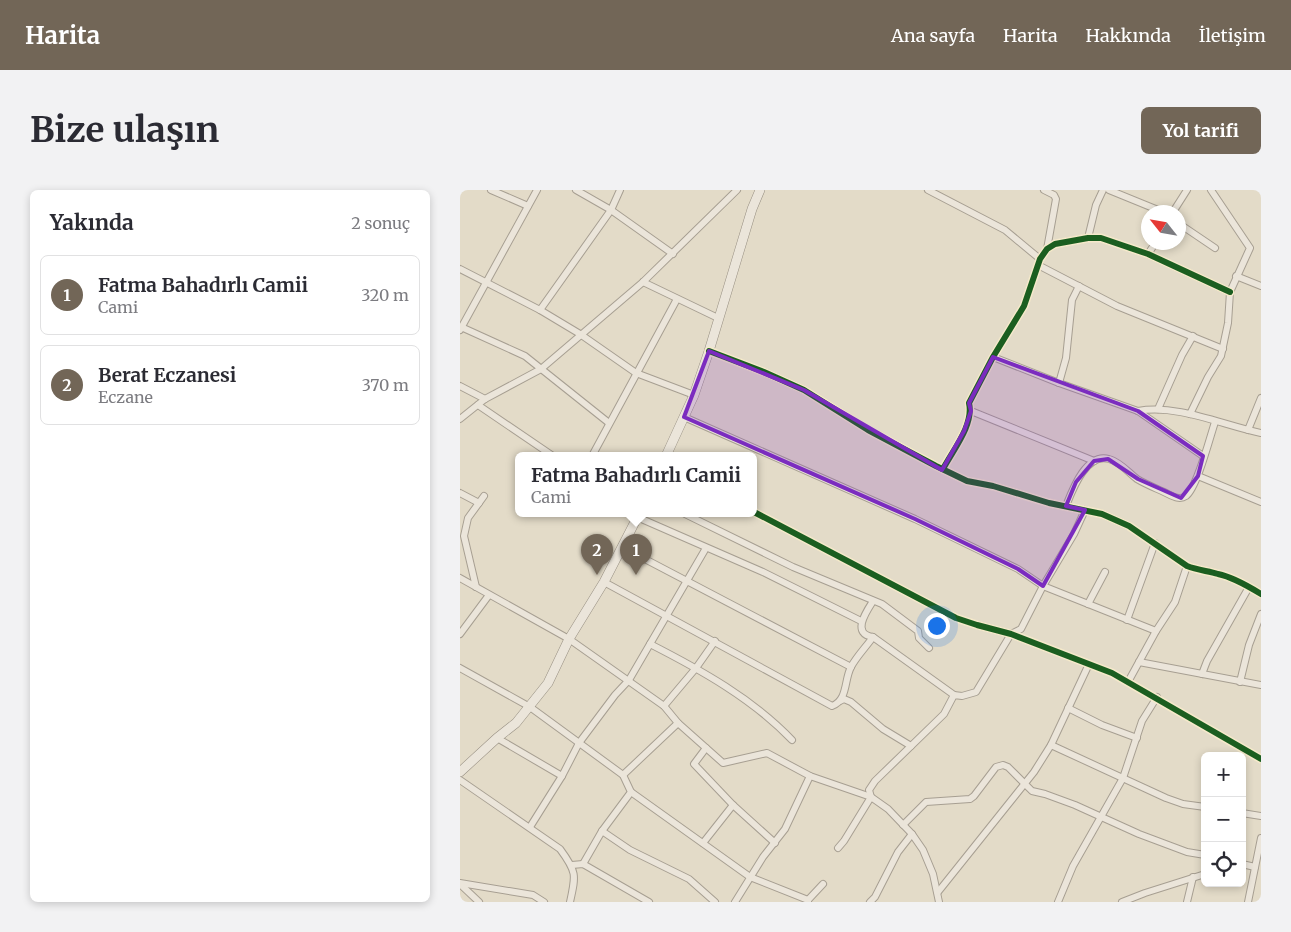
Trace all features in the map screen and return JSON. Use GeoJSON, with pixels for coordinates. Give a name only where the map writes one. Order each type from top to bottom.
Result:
{"type":"FeatureCollection","features":[{"type":"Feature","properties":{"kind":"main road"},"geometry":{"type":"LineString","coordinates":[[668,452],[694,395],[752,209],[760,190]]}},
{"type":"Feature","properties":{"kind":"main road"},"geometry":{"type":"LineString","coordinates":[[460,772],[516,723],[548,683],[569,639],[604,582],[637,517]]}},
{"type":"Feature","properties":{"kind":"street"},"geometry":{"type":"LineString","coordinates":[[491,190],[528,206]]}},
{"type":"Feature","properties":{"kind":"street"},"geometry":{"type":"LineString","coordinates":[[537,190],[461,328],[525,356],[609,423]]}},
{"type":"Feature","properties":{"kind":"street"},"geometry":{"type":"LineString","coordinates":[[576,190],[611,210],[673,254]]}},
{"type":"Feature","properties":{"kind":"street"},"geometry":{"type":"LineString","coordinates":[[540,310],[611,210],[620,190]]}},
{"type":"Feature","properties":{"kind":"street"},"geometry":{"type":"LineString","coordinates":[[460,419],[486,399],[541,369],[643,282],[737,190]]}},
{"type":"Feature","properties":{"kind":"street"},"geometry":{"type":"LineString","coordinates":[[928,190],[1005,230],[1039,262],[1079,286],[1117,306],[1222,349]]}},
{"type":"Feature","properties":{"kind":"street"},"geometry":{"type":"LineString","coordinates":[[943,469],[964,431],[971,411],[969,403],[993,357],[1024,306],[1039,262],[1047,249],[1056,199],[1054,195],[1044,190]]}},
{"type":"Feature","properties":{"kind":"street"},"geometry":{"type":"LineString","coordinates":[[1088,238],[1096,204],[1103,190]]}},
{"type":"Feature","properties":{"kind":"street"},"geometry":{"type":"LineString","coordinates":[[1110,190],[1146,205]]}},
{"type":"Feature","properties":{"kind":"street"},"geometry":{"type":"LineString","coordinates":[[1177,205],[1187,190]]}},
{"type":"Feature","properties":{"kind":"street"},"geometry":{"type":"LineString","coordinates":[[1190,414],[1208,377],[1221,356],[1228,323],[1230,292],[1250,248],[1211,190]]}},
{"type":"Feature","properties":{"kind":"street"},"geometry":{"type":"LineString","coordinates":[[1186,228],[1215,248]]}},
{"type":"Feature","properties":{"kind":"street"},"geometry":{"type":"LineString","coordinates":[[1047,249],[1056,244],[1088,238],[1101,238],[1148,254],[1230,292]]}},
{"type":"Feature","properties":{"kind":"street"},"geometry":{"type":"LineString","coordinates":[[1148,254],[1151,250]]}},
{"type":"Feature","properties":{"kind":"street"},"geometry":{"type":"LineString","coordinates":[[460,269],[540,310],[580,334],[636,373],[694,395]]}},
{"type":"Feature","properties":{"kind":"street"},"geometry":{"type":"LineString","coordinates":[[1236,276],[1261,286]]}},
{"type":"Feature","properties":{"kind":"street"},"geometry":{"type":"LineString","coordinates":[[643,282],[718,318]]}},
{"type":"Feature","properties":{"kind":"street"},"geometry":{"type":"LineString","coordinates":[[1059,383],[1066,358],[1072,300],[1079,286]]}},
{"type":"Feature","properties":{"kind":"street"},"geometry":{"type":"LineString","coordinates":[[594,452],[677,299]]}},
{"type":"Feature","properties":{"kind":"street"},"geometry":{"type":"LineString","coordinates":[[1158,409],[1179,361],[1193,336]]}},
{"type":"Feature","properties":{"kind":"street"},"geometry":{"type":"LineString","coordinates":[[709,351],[804,390],[868,430],[967,481],[993,486],[1049,503],[1102,514],[1129,526],[1187,566],[1196,570],[1220,574],[1261,594]]}},
{"type":"Feature","properties":{"kind":"street"},"geometry":{"type":"LineString","coordinates":[[993,357],[1138,411],[1204,456]]}},
{"type":"Feature","properties":{"kind":"street"},"geometry":{"type":"LineString","coordinates":[[460,386],[486,399]]}},
{"type":"Feature","properties":{"kind":"street"},"geometry":{"type":"LineString","coordinates":[[1248,430],[1261,398]]}},
{"type":"Feature","properties":{"kind":"street"},"geometry":{"type":"LineString","coordinates":[[478,405],[547,452]]}},
{"type":"Feature","properties":{"kind":"street"},"geometry":{"type":"LineString","coordinates":[[1138,411],[1158,409],[1190,414],[1261,433]]}},
{"type":"Feature","properties":{"kind":"street"},"geometry":{"type":"LineString","coordinates":[[971,411],[1094,462]]}},
{"type":"Feature","properties":{"kind":"street"},"geometry":{"type":"LineString","coordinates":[[684,418],[915,519],[1018,569],[1043,586],[1156,631]]}},
{"type":"Feature","properties":{"kind":"street"},"geometry":{"type":"LineString","coordinates":[[1066,506],[1076,482],[1084,471],[1102,458],[1108,459],[1138,479],[1174,497],[1181,498],[1187,495],[1198,476],[1215,422]]}},
{"type":"Feature","properties":{"kind":"street"},"geometry":{"type":"LineString","coordinates":[[1198,476],[1261,502]]}},
{"type":"Feature","properties":{"kind":"street"},"geometry":{"type":"LineString","coordinates":[[460,493],[479,503]]}},
{"type":"Feature","properties":{"kind":"street"},"geometry":{"type":"LineString","coordinates":[[476,587],[464,536],[468,518],[484,496]]}},
{"type":"Feature","properties":{"kind":"street"},"geometry":{"type":"LineString","coordinates":[[873,601],[862,621],[862,632],[866,636],[872,637],[954,695],[962,696],[976,692],[1011,634],[1021,629],[1043,586],[1074,534],[1085,510]]}},
{"type":"Feature","properties":{"kind":"street"},"geometry":{"type":"LineString","coordinates":[[757,514],[956,618],[1011,634],[1112,673],[1157,697],[1261,759]]}},
{"type":"Feature","properties":{"kind":"street"},"geometry":{"type":"LineString","coordinates":[[642,517],[706,548],[763,572],[862,621]]}},
{"type":"Feature","properties":{"kind":"street"},"geometry":{"type":"LineString","coordinates":[[691,517],[793,567],[882,604],[918,631],[919,638],[929,648]]}},
{"type":"Feature","properties":{"kind":"street"},"geometry":{"type":"LineString","coordinates":[[1127,620],[1155,543]]}},
{"type":"Feature","properties":{"kind":"street"},"geometry":{"type":"LineString","coordinates":[[622,547],[851,667]]}},
{"type":"Feature","properties":{"kind":"street"},"geometry":{"type":"LineString","coordinates":[[530,827],[562,776],[579,743],[615,694],[629,680],[706,548]]}},
{"type":"Feature","properties":{"kind":"street"},"geometry":{"type":"LineString","coordinates":[[1128,682],[1156,631],[1175,602],[1187,566]]}},
{"type":"Feature","properties":{"kind":"street"},"geometry":{"type":"LineString","coordinates":[[1088,604],[1105,572]]}},
{"type":"Feature","properties":{"kind":"street"},"geometry":{"type":"LineString","coordinates":[[460,578],[569,639],[629,680],[664,706],[678,723],[723,763],[767,753],[810,776],[871,798],[888,809],[912,834],[923,850],[933,874],[939,902]]}},
{"type":"Feature","properties":{"kind":"street"},"geometry":{"type":"LineString","coordinates":[[604,582],[666,617],[715,641],[827,705],[832,706],[844,699],[851,702],[883,729],[911,746]]}},
{"type":"Feature","properties":{"kind":"street"},"geometry":{"type":"LineString","coordinates":[[1202,674],[1207,661],[1250,587]]}},
{"type":"Feature","properties":{"kind":"street"},"geometry":{"type":"LineString","coordinates":[[460,634],[488,595]]}},
{"type":"Feature","properties":{"kind":"street"},"geometry":{"type":"LineString","coordinates":[[1240,682],[1244,660],[1261,614]]}},
{"type":"Feature","properties":{"kind":"street"},"geometry":{"type":"LineString","coordinates":[[840,701],[851,667],[872,637]]}},
{"type":"Feature","properties":{"kind":"street"},"geometry":{"type":"LineString","coordinates":[[664,706],[696,668],[715,641]]}},
{"type":"Feature","properties":{"kind":"street"},"geometry":{"type":"LineString","coordinates":[[650,644],[696,668],[764,714],[792,740]]}},
{"type":"Feature","properties":{"kind":"street"},"geometry":{"type":"LineString","coordinates":[[1139,662],[1261,685]]}},
{"type":"Feature","properties":{"kind":"street"},"geometry":{"type":"LineString","coordinates":[[938,892],[1034,772],[1051,745],[1089,664]]}},
{"type":"Feature","properties":{"kind":"street"},"geometry":{"type":"LineString","coordinates":[[460,668],[530,707],[623,776],[631,792],[750,877],[808,901],[823,884]]}},
{"type":"Feature","properties":{"kind":"street"},"geometry":{"type":"LineString","coordinates":[[838,848],[871,798],[869,790],[875,781],[944,714],[954,695]]}},
{"type":"Feature","properties":{"kind":"street"},"geometry":{"type":"LineString","coordinates":[[1058,902],[1073,866],[1123,778],[1142,721],[1157,697]]}},
{"type":"Feature","properties":{"kind":"street"},"geometry":{"type":"LineString","coordinates":[[1068,708],[1102,725],[1137,738]]}},
{"type":"Feature","properties":{"kind":"street"},"geometry":{"type":"LineString","coordinates":[[623,776],[678,723]]}},
{"type":"Feature","properties":{"kind":"street"},"geometry":{"type":"LineString","coordinates":[[497,738],[562,776]]}},
{"type":"Feature","properties":{"kind":"street"},"geometry":{"type":"LineString","coordinates":[[1051,745],[1166,798],[1183,804],[1201,806]]}},
{"type":"Feature","properties":{"kind":"street"},"geometry":{"type":"LineString","coordinates":[[706,748],[694,764],[775,843]]}},
{"type":"Feature","properties":{"kind":"street"},"geometry":{"type":"LineString","coordinates":[[903,825],[926,802],[970,799],[999,765],[1008,767],[1032,791],[1045,794],[1101,816],[1139,834],[1187,852],[1201,855]]}},
{"type":"Feature","properties":{"kind":"street"},"geometry":{"type":"LineString","coordinates":[[735,902],[763,857],[785,829],[810,776]]}},
{"type":"Feature","properties":{"kind":"street"},"geometry":{"type":"LineString","coordinates":[[460,780],[560,849],[572,865],[574,877],[570,902]]}},
{"type":"Feature","properties":{"kind":"street"},"geometry":{"type":"LineString","coordinates":[[583,864],[602,830],[631,792]]}},
{"type":"Feature","properties":{"kind":"street"},"geometry":{"type":"LineString","coordinates":[[703,843],[733,804]]}},
{"type":"Feature","properties":{"kind":"street"},"geometry":{"type":"LineString","coordinates":[[1246,814],[1261,816]]}},
{"type":"Feature","properties":{"kind":"street"},"geometry":{"type":"LineString","coordinates":[[602,830],[630,850],[689,879],[715,902]]}},
{"type":"Feature","properties":{"kind":"street"},"geometry":{"type":"LineString","coordinates":[[870,902],[898,852],[912,834]]}},
{"type":"Feature","properties":{"kind":"street"},"geometry":{"type":"LineString","coordinates":[[1248,902],[1255,867],[1259,859],[1261,838]]}},
{"type":"Feature","properties":{"kind":"street"},"geometry":{"type":"LineString","coordinates":[[572,865],[583,864],[649,902]]}},
{"type":"Feature","properties":{"kind":"street"},"geometry":{"type":"LineString","coordinates":[[1246,865],[1255,867]]}},
{"type":"Feature","properties":{"kind":"street"},"geometry":{"type":"LineString","coordinates":[[1122,902],[1201,875]]}},
{"type":"Feature","properties":{"kind":"street"},"geometry":{"type":"LineString","coordinates":[[1187,902],[1193,877]]}},
{"type":"Feature","properties":{"kind":"street"},"geometry":{"type":"LineString","coordinates":[[460,884],[479,902]]}},
{"type":"Feature","properties":{"kind":"street"},"geometry":{"type":"LineString","coordinates":[[460,884],[533,895],[544,902]]}},
{"type":"Feature","properties":{"kind":"highlighted area"},"geometry":{"type":"Polygon","coordinates":[[[709,351],[804,390],[942,470],[964,431],[971,411],[969,403],[993,357],[1138,411],[1203,456],[1198,476],[1181,498],[1138,479],[1108,459],[1094,461],[1076,482],[1066,506],[1085,510],[1043,586],[1018,569],[915,519],[684,417],[709,351]]]}},
{"type":"Feature","properties":{"kind":"cycle path"},"geometry":{"type":"LineString","coordinates":[[943,469],[966,429],[970,411],[969,403],[993,357],[1024,306],[1040,259],[1047,249],[1055,244],[1088,238],[1101,238],[1148,254],[1230,292]]}},
{"type":"Feature","properties":{"kind":"cycle path"},"geometry":{"type":"LineString","coordinates":[[709,351],[804,390],[868,430],[967,481],[993,486],[1049,503],[1102,514],[1129,526],[1187,566],[1229,577],[1261,594]]}},
{"type":"Feature","properties":{"kind":"cycle path"},"geometry":{"type":"LineString","coordinates":[[757,514],[956,618],[1011,634],[1112,673],[1261,759]]}},
{"type":"Feature","properties":{"kind":"place","name":"Berat Eczanesi"},"geometry":{"type":"Point","coordinates":[597,575]}},
{"type":"Feature","properties":{"kind":"place","name":"Fatma Bahadırlı Camii"},"geometry":{"type":"Point","coordinates":[636,575]}}]}
